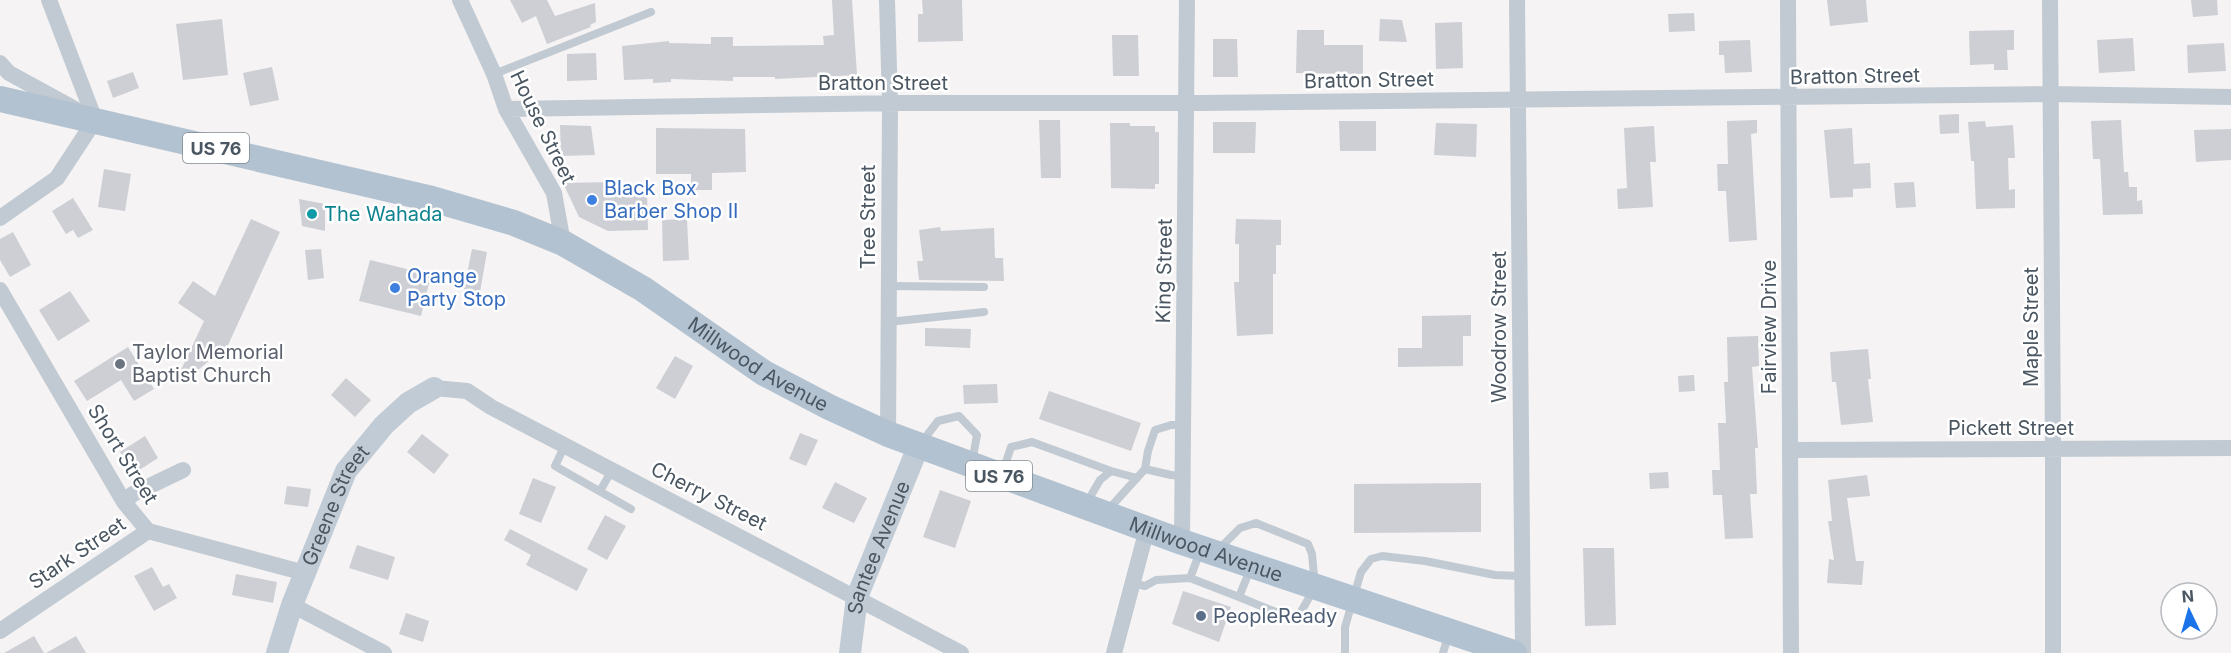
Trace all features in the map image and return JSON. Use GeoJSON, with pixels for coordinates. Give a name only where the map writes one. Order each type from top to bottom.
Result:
{"type":"FeatureCollection","features":[{"type":"Feature","properties":{"kind":"main road","name":"Millwood Avenue"},"geometry":{"type":"LineString","coordinates":[[0,99],[442,201],[514,223],[562,243],[643,289],[764,373],[829,407],[918,447],[1199,548],[1353,600],[1447,642],[1514,653]]}},
{"type":"Feature","properties":{"kind":"street"},"geometry":{"type":"LineString","coordinates":[[49,0],[95,120]]}},
{"type":"Feature","properties":{"kind":"street","name":"House Street"},"geometry":{"type":"LineString","coordinates":[[460,0],[494,74],[507,109],[554,193],[562,243]]}},
{"type":"Feature","properties":{"kind":"street","name":"Tree Street"},"geometry":{"type":"LineString","coordinates":[[887,0],[890,104],[888,434]]}},
{"type":"Feature","properties":{"kind":"street","name":"King Street"},"geometry":{"type":"LineString","coordinates":[[1187,0],[1183,476],[1199,548]]}},
{"type":"Feature","properties":{"kind":"street","name":"Woodrow Street"},"geometry":{"type":"LineString","coordinates":[[1517,0],[1523,653]]}},
{"type":"Feature","properties":{"kind":"street","name":"Fairview Drive"},"geometry":{"type":"LineString","coordinates":[[1788,0],[1791,653]]}},
{"type":"Feature","properties":{"kind":"street","name":"Maple Street"},"geometry":{"type":"LineString","coordinates":[[2050,0],[2054,449],[2053,653]]}},
{"type":"Feature","properties":{"kind":"street"},"geometry":{"type":"LineString","coordinates":[[0,63],[9,73],[95,120]]}},
{"type":"Feature","properties":{"kind":"street","name":"Bratton Street"},"geometry":{"type":"LineString","coordinates":[[507,109],[2050,94],[2231,97]]}},
{"type":"Feature","properties":{"kind":"street"},"geometry":{"type":"LineString","coordinates":[[0,218],[57,178],[95,120]]}},
{"type":"Feature","properties":{"kind":"street","name":"Short Street"},"geometry":{"type":"LineString","coordinates":[[0,290],[124,502],[148,531],[305,573]]}},
{"type":"Feature","properties":{"kind":"street","name":"Cherry Street"},"geometry":{"type":"LineString","coordinates":[[434,388],[467,391],[491,407],[961,653]]}},
{"type":"Feature","properties":{"kind":"street","name":"Greene Street"},"geometry":{"type":"LineString","coordinates":[[277,653],[292,605],[346,471],[384,425],[408,403],[434,388]]}},
{"type":"Feature","properties":{"kind":"street","name":"Santee Avenue"},"geometry":{"type":"LineString","coordinates":[[850,653],[857,597],[918,447]]}},
{"type":"Feature","properties":{"kind":"street","name":"Pickett Street"},"geometry":{"type":"LineString","coordinates":[[1790,450],[2231,448]]}},
{"type":"Feature","properties":{"kind":"street"},"geometry":{"type":"LineString","coordinates":[[124,502],[133,494],[183,470]]}},
{"type":"Feature","properties":{"kind":"street"},"geometry":{"type":"LineString","coordinates":[[1114,653],[1147,529]]}},
{"type":"Feature","properties":{"kind":"street","name":"Stark Street"},"geometry":{"type":"LineString","coordinates":[[0,631],[148,531]]}},
{"type":"Feature","properties":{"kind":"street"},"geometry":{"type":"LineString","coordinates":[[292,605],[384,653]]}},
{"type":"Feature","properties":{"kind":"lane"},"geometry":{"type":"LineString","coordinates":[[494,74],[651,12]]}},
{"type":"Feature","properties":{"kind":"lane"},"geometry":{"type":"LineString","coordinates":[[889,286],[984,287]]}},
{"type":"Feature","properties":{"kind":"lane"},"geometry":{"type":"LineString","coordinates":[[888,322],[984,312]]}},
{"type":"Feature","properties":{"kind":"lane"},"geometry":{"type":"LineString","coordinates":[[918,447],[938,421],[959,416],[977,435],[971,466]]}},
{"type":"Feature","properties":{"kind":"lane"},"geometry":{"type":"LineString","coordinates":[[1095,510],[1137,478],[1145,469],[1155,430],[1183,424]]}},
{"type":"Feature","properties":{"kind":"lane"},"geometry":{"type":"LineString","coordinates":[[1001,476],[1011,447],[1032,442],[1111,471],[1137,478]]}},
{"type":"Feature","properties":{"kind":"lane"},"geometry":{"type":"LineString","coordinates":[[566,445],[555,466],[631,509]]}},
{"type":"Feature","properties":{"kind":"lane"},"geometry":{"type":"LineString","coordinates":[[1145,469],[1183,476]]}},
{"type":"Feature","properties":{"kind":"lane"},"geometry":{"type":"LineString","coordinates":[[600,491],[612,470]]}},
{"type":"Feature","properties":{"kind":"lane"},"geometry":{"type":"LineString","coordinates":[[1095,510],[1100,480],[1111,471]]}},
{"type":"Feature","properties":{"kind":"lane"},"geometry":{"type":"LineString","coordinates":[[1132,583],[1145,586],[1156,580],[1190,578],[1293,619],[1298,617],[1314,587],[1312,554],[1308,544],[1256,524],[1240,528],[1199,548],[1190,578]]}},
{"type":"Feature","properties":{"kind":"lane"},"geometry":{"type":"LineString","coordinates":[[1345,653],[1343,645],[1345,627],[1361,572],[1371,559],[1382,556],[1425,561],[1495,575],[1522,576]]}},
{"type":"Feature","properties":{"kind":"lane"},"geometry":{"type":"LineString","coordinates":[[1239,597],[1252,566]]}},
{"type":"Feature","properties":{"kind":"building"},"geometry":{"type":"Polygon","coordinates":[[[510,0],[547,0],[555,16],[595,3],[596,22],[590,25],[591,27],[547,44],[536,16],[522,23],[510,0]]]}},
{"type":"Feature","properties":{"kind":"building"},"geometry":{"type":"Polygon","coordinates":[[[832,0],[852,0],[857,75],[775,79],[775,77],[733,77],[733,81],[671,79],[671,82],[653,83],[653,79],[624,80],[622,46],[669,41],[669,43],[711,44],[711,37],[733,37],[733,46],[824,45],[823,36],[834,35],[832,0]]]}},
{"type":"Feature","properties":{"kind":"building"},"geometry":{"type":"Polygon","coordinates":[[[922,0],[962,0],[963,41],[918,42],[918,14],[923,14],[922,0]]]}},
{"type":"Feature","properties":{"kind":"building"},"geometry":{"type":"Polygon","coordinates":[[[1827,0],[1866,0],[1868,22],[1830,26],[1827,0]]]}},
{"type":"Feature","properties":{"kind":"building"},"geometry":{"type":"Polygon","coordinates":[[[2191,0],[2217,0],[2218,15],[2193,17],[2191,0]]]}},
{"type":"Feature","properties":{"kind":"building"},"geometry":{"type":"Polygon","coordinates":[[[1694,13],[1695,31],[1669,32],[1668,14],[1694,13]]]}},
{"type":"Feature","properties":{"kind":"building"},"geometry":{"type":"Polygon","coordinates":[[[222,19],[228,75],[183,80],[176,24],[222,19]]]}},
{"type":"Feature","properties":{"kind":"building"},"geometry":{"type":"Polygon","coordinates":[[[1380,19],[1402,20],[1407,42],[1379,41],[1380,19]]]}},
{"type":"Feature","properties":{"kind":"building"},"geometry":{"type":"Polygon","coordinates":[[[1462,22],[1463,68],[1436,69],[1435,23],[1462,22]]]}},
{"type":"Feature","properties":{"kind":"building"},"geometry":{"type":"Polygon","coordinates":[[[1297,30],[1324,30],[1324,45],[1363,45],[1363,74],[1296,73],[1297,30]]]}},
{"type":"Feature","properties":{"kind":"building"},"geometry":{"type":"Polygon","coordinates":[[[2014,30],[2014,50],[2007,50],[2008,70],[1994,70],[1994,64],[1970,65],[1969,31],[2014,30]]]}},
{"type":"Feature","properties":{"kind":"building"},"geometry":{"type":"Polygon","coordinates":[[[1112,35],[1138,35],[1139,76],[1113,76],[1112,35]]]}},
{"type":"Feature","properties":{"kind":"building"},"geometry":{"type":"Polygon","coordinates":[[[2133,38],[2135,71],[2099,73],[2097,40],[2133,38]]]}},
{"type":"Feature","properties":{"kind":"building"},"geometry":{"type":"Polygon","coordinates":[[[1213,39],[1237,39],[1238,77],[1213,77],[1213,39]]]}},
{"type":"Feature","properties":{"kind":"building"},"geometry":{"type":"Polygon","coordinates":[[[1750,40],[1752,72],[1725,73],[1724,55],[1719,55],[1719,41],[1750,40]]]}},
{"type":"Feature","properties":{"kind":"building"},"geometry":{"type":"Polygon","coordinates":[[[2224,43],[2226,71],[2188,73],[2187,45],[2224,43]]]}},
{"type":"Feature","properties":{"kind":"building"},"geometry":{"type":"Polygon","coordinates":[[[596,53],[597,80],[567,81],[567,54],[596,53]]]}},
{"type":"Feature","properties":{"kind":"building"},"geometry":{"type":"Polygon","coordinates":[[[272,67],[279,100],[250,106],[243,73],[272,67]]]}},
{"type":"Feature","properties":{"kind":"building"},"geometry":{"type":"Polygon","coordinates":[[[133,72],[139,88],[113,98],[107,81],[133,72]]]}},
{"type":"Feature","properties":{"kind":"building"},"geometry":{"type":"Polygon","coordinates":[[[1959,114],[1959,133],[1940,134],[1939,115],[1959,114]]]}},
{"type":"Feature","properties":{"kind":"building"},"geometry":{"type":"Polygon","coordinates":[[[1039,120],[1060,120],[1061,178],[1041,178],[1039,120]]]}},
{"type":"Feature","properties":{"kind":"building"},"geometry":{"type":"Polygon","coordinates":[[[1757,120],[1757,133],[1751,134],[1757,240],[1729,242],[1726,191],[1718,191],[1717,164],[1728,164],[1727,121],[1757,120]]]}},
{"type":"Feature","properties":{"kind":"building"},"geometry":{"type":"Polygon","coordinates":[[[2121,120],[2124,172],[2128,172],[2129,187],[2137,187],[2137,201],[2142,200],[2143,214],[2103,215],[2100,159],[2093,159],[2091,121],[2121,120]]]}},
{"type":"Feature","properties":{"kind":"building"},"geometry":{"type":"Polygon","coordinates":[[[1339,121],[1376,121],[1376,151],[1340,151],[1339,121]]]}},
{"type":"Feature","properties":{"kind":"building"},"geometry":{"type":"Polygon","coordinates":[[[1985,121],[1986,127],[2013,125],[2015,158],[2008,158],[2009,190],[2015,189],[2015,208],[1976,209],[1974,161],[1971,161],[1968,122],[1985,121]]]}},
{"type":"Feature","properties":{"kind":"building"},"geometry":{"type":"Polygon","coordinates":[[[1213,122],[1256,122],[1255,153],[1213,153],[1213,122]]]}},
{"type":"Feature","properties":{"kind":"building"},"geometry":{"type":"Polygon","coordinates":[[[1110,123],[1155,126],[1155,132],[1159,132],[1159,184],[1155,184],[1155,189],[1111,188],[1110,123]]]}},
{"type":"Feature","properties":{"kind":"building"},"geometry":{"type":"Polygon","coordinates":[[[1436,123],[1477,124],[1476,157],[1434,155],[1436,123]]]}},
{"type":"Feature","properties":{"kind":"building"},"geometry":{"type":"Polygon","coordinates":[[[560,125],[591,126],[595,155],[561,156],[560,125]]]}},
{"type":"Feature","properties":{"kind":"building"},"geometry":{"type":"Polygon","coordinates":[[[1654,126],[1656,162],[1650,162],[1653,207],[1618,209],[1617,189],[1627,188],[1624,128],[1654,126]]]}},
{"type":"Feature","properties":{"kind":"building"},"geometry":{"type":"Polygon","coordinates":[[[656,128],[745,129],[746,172],[712,173],[712,190],[691,190],[691,174],[656,174],[656,128]]]}},
{"type":"Feature","properties":{"kind":"building"},"geometry":{"type":"Polygon","coordinates":[[[1852,128],[1854,164],[1870,163],[1871,188],[1853,189],[1853,197],[1830,198],[1824,130],[1852,128]]]}},
{"type":"Feature","properties":{"kind":"building"},"geometry":{"type":"Polygon","coordinates":[[[2231,129],[2231,160],[2196,162],[2194,130],[2231,129]]]}},
{"type":"Feature","properties":{"kind":"building"},"geometry":{"type":"Polygon","coordinates":[[[104,169],[131,174],[125,211],[98,207],[104,169]]]}},
{"type":"Feature","properties":{"kind":"building"},"geometry":{"type":"Polygon","coordinates":[[[613,182],[613,192],[647,192],[648,230],[608,231],[579,217],[563,183],[613,182]]]}},
{"type":"Feature","properties":{"kind":"building"},"geometry":{"type":"Polygon","coordinates":[[[1914,182],[1916,207],[1896,208],[1894,183],[1914,182]]]}},
{"type":"Feature","properties":{"kind":"building"},"geometry":{"type":"Polygon","coordinates":[[[73,198],[93,230],[78,238],[73,230],[66,234],[52,211],[73,198]]]}},
{"type":"Feature","properties":{"kind":"building","name":"The Wahada"},"geometry":{"type":"Polygon","coordinates":[[[299,199],[325,204],[325,231],[302,226],[299,199]]]}},
{"type":"Feature","properties":{"kind":"building"},"geometry":{"type":"Polygon","coordinates":[[[251,219],[280,232],[228,345],[192,375],[181,370],[204,321],[178,303],[193,281],[215,296],[251,219]]]}},
{"type":"Feature","properties":{"kind":"building"},"geometry":{"type":"Polygon","coordinates":[[[687,219],[689,260],[663,261],[662,220],[687,219]]]}},
{"type":"Feature","properties":{"kind":"building"},"geometry":{"type":"Polygon","coordinates":[[[1236,219],[1281,220],[1281,245],[1276,245],[1276,274],[1273,274],[1273,334],[1237,336],[1234,282],[1239,282],[1239,244],[1235,244],[1236,219]]]}},
{"type":"Feature","properties":{"kind":"building"},"geometry":{"type":"Polygon","coordinates":[[[940,227],[941,231],[994,228],[995,258],[1003,258],[1004,281],[919,280],[917,261],[923,261],[919,230],[940,227]]]}},
{"type":"Feature","properties":{"kind":"building"},"geometry":{"type":"Polygon","coordinates":[[[13,232],[31,265],[10,277],[0,260],[0,239],[13,232]]]}},
{"type":"Feature","properties":{"kind":"building"},"geometry":{"type":"Polygon","coordinates":[[[321,249],[324,278],[308,280],[305,250],[321,249]]]}},
{"type":"Feature","properties":{"kind":"building"},"geometry":{"type":"Polygon","coordinates":[[[472,249],[487,252],[480,292],[464,289],[472,249]]]}},
{"type":"Feature","properties":{"kind":"building","name":"Orange Party Stop"},"geometry":{"type":"Polygon","coordinates":[[[370,260],[431,275],[421,316],[359,301],[370,260]]]}},
{"type":"Feature","properties":{"kind":"building"},"geometry":{"type":"Polygon","coordinates":[[[70,291],[90,321],[58,341],[39,310],[70,291]]]}},
{"type":"Feature","properties":{"kind":"building"},"geometry":{"type":"Polygon","coordinates":[[[1471,315],[1471,336],[1463,336],[1463,366],[1398,367],[1398,348],[1422,348],[1422,316],[1471,315]]]}},
{"type":"Feature","properties":{"kind":"building"},"geometry":{"type":"Polygon","coordinates":[[[925,328],[971,329],[970,348],[925,346],[925,328]]]}},
{"type":"Feature","properties":{"kind":"building"},"geometry":{"type":"Polygon","coordinates":[[[1758,336],[1759,366],[1752,367],[1758,448],[1755,448],[1757,494],[1750,494],[1753,538],[1725,539],[1722,495],[1713,495],[1712,470],[1720,470],[1718,423],[1726,423],[1724,382],[1728,382],[1727,337],[1758,336]]]}},
{"type":"Feature","properties":{"kind":"building","name":"Taylor Memorial Baptist Church"},"geometry":{"type":"Polygon","coordinates":[[[128,347],[154,389],[134,401],[121,380],[87,401],[74,381],[128,347]]]}},
{"type":"Feature","properties":{"kind":"building"},"geometry":{"type":"Polygon","coordinates":[[[1868,349],[1871,379],[1868,379],[1873,422],[1841,425],[1836,382],[1832,382],[1830,352],[1868,349]]]}},
{"type":"Feature","properties":{"kind":"building"},"geometry":{"type":"Polygon","coordinates":[[[675,356],[693,366],[675,399],[656,388],[675,356]]]}},
{"type":"Feature","properties":{"kind":"building"},"geometry":{"type":"Polygon","coordinates":[[[1694,375],[1695,391],[1679,392],[1678,376],[1694,375]]]}},
{"type":"Feature","properties":{"kind":"building"},"geometry":{"type":"Polygon","coordinates":[[[346,378],[371,400],[355,417],[331,395],[346,378]]]}},
{"type":"Feature","properties":{"kind":"building"},"geometry":{"type":"Polygon","coordinates":[[[997,384],[998,403],[964,404],[963,385],[997,384]]]}},
{"type":"Feature","properties":{"kind":"building"},"geometry":{"type":"Polygon","coordinates":[[[1049,391],[1141,423],[1131,451],[1039,419],[1049,391]]]}},
{"type":"Feature","properties":{"kind":"building"},"geometry":{"type":"Polygon","coordinates":[[[800,433],[818,440],[806,466],[789,459],[800,433]]]}},
{"type":"Feature","properties":{"kind":"building"},"geometry":{"type":"Polygon","coordinates":[[[422,434],[449,455],[434,474],[407,452],[422,434]]]}},
{"type":"Feature","properties":{"kind":"building"},"geometry":{"type":"Polygon","coordinates":[[[145,436],[158,458],[133,474],[120,452],[145,436]]]}},
{"type":"Feature","properties":{"kind":"building"},"geometry":{"type":"Polygon","coordinates":[[[1668,472],[1669,488],[1650,489],[1649,473],[1668,472]]]}},
{"type":"Feature","properties":{"kind":"building"},"geometry":{"type":"Polygon","coordinates":[[[1867,475],[1870,496],[1847,498],[1856,561],[1864,561],[1862,585],[1827,583],[1829,559],[1834,560],[1828,521],[1832,521],[1828,480],[1867,475]]]}},
{"type":"Feature","properties":{"kind":"building"},"geometry":{"type":"Polygon","coordinates":[[[533,478],[556,487],[541,523],[519,514],[533,478]]]}},
{"type":"Feature","properties":{"kind":"building"},"geometry":{"type":"Polygon","coordinates":[[[835,482],[867,498],[854,523],[822,508],[835,482]]]}},
{"type":"Feature","properties":{"kind":"building"},"geometry":{"type":"Polygon","coordinates":[[[1481,483],[1481,532],[1354,533],[1354,484],[1481,483]]]}},
{"type":"Feature","properties":{"kind":"building"},"geometry":{"type":"Polygon","coordinates":[[[287,486],[311,489],[308,507],[284,504],[287,486]]]}},
{"type":"Feature","properties":{"kind":"building"},"geometry":{"type":"Polygon","coordinates":[[[940,490],[971,501],[955,548],[923,537],[940,490]]]}},
{"type":"Feature","properties":{"kind":"building"},"geometry":{"type":"Polygon","coordinates":[[[605,515],[626,526],[607,560],[587,549],[605,515]]]}},
{"type":"Feature","properties":{"kind":"building"},"geometry":{"type":"Polygon","coordinates":[[[510,529],[588,569],[577,591],[526,565],[531,555],[504,540],[510,529]]]}},
{"type":"Feature","properties":{"kind":"building"},"geometry":{"type":"Polygon","coordinates":[[[357,545],[395,557],[388,580],[349,568],[357,545]]]}},
{"type":"Feature","properties":{"kind":"building"},"geometry":{"type":"Polygon","coordinates":[[[1583,548],[1614,548],[1616,625],[1585,626],[1583,548]]]}},
{"type":"Feature","properties":{"kind":"building"},"geometry":{"type":"Polygon","coordinates":[[[152,567],[163,587],[169,584],[177,598],[154,611],[134,576],[152,567]]]}},
{"type":"Feature","properties":{"kind":"building"},"geometry":{"type":"Polygon","coordinates":[[[236,574],[277,582],[273,603],[232,595],[236,574]]]}},
{"type":"Feature","properties":{"kind":"building","name":"PeopleReady"},"geometry":{"type":"Polygon","coordinates":[[[1183,591],[1231,607],[1219,642],[1172,624],[1183,591]]]}},
{"type":"Feature","properties":{"kind":"building"},"geometry":{"type":"Polygon","coordinates":[[[406,613],[429,621],[423,642],[399,634],[406,613]]]}},
{"type":"Feature","properties":{"kind":"building"},"geometry":{"type":"Polygon","coordinates":[[[34,636],[44,653],[4,653],[34,636]]]}},
{"type":"Feature","properties":{"kind":"building"},"geometry":{"type":"Polygon","coordinates":[[[76,636],[86,653],[46,653],[76,636]]]}},
{"type":"Feature","properties":{"kind":"place","name":"Black Box Barber Shop II"},"geometry":{"type":"Point","coordinates":[592,200]}},
{"type":"Feature","properties":{"kind":"place","name":"The Wahada"},"geometry":{"type":"Point","coordinates":[312,214]}},
{"type":"Feature","properties":{"kind":"place","name":"Orange Party Stop"},"geometry":{"type":"Point","coordinates":[395,288]}},
{"type":"Feature","properties":{"kind":"place","name":"Taylor Memorial Baptist Church"},"geometry":{"type":"Point","coordinates":[120,364]}},
{"type":"Feature","properties":{"kind":"place","name":"PeopleReady"},"geometry":{"type":"Point","coordinates":[1201,616]}}]}
